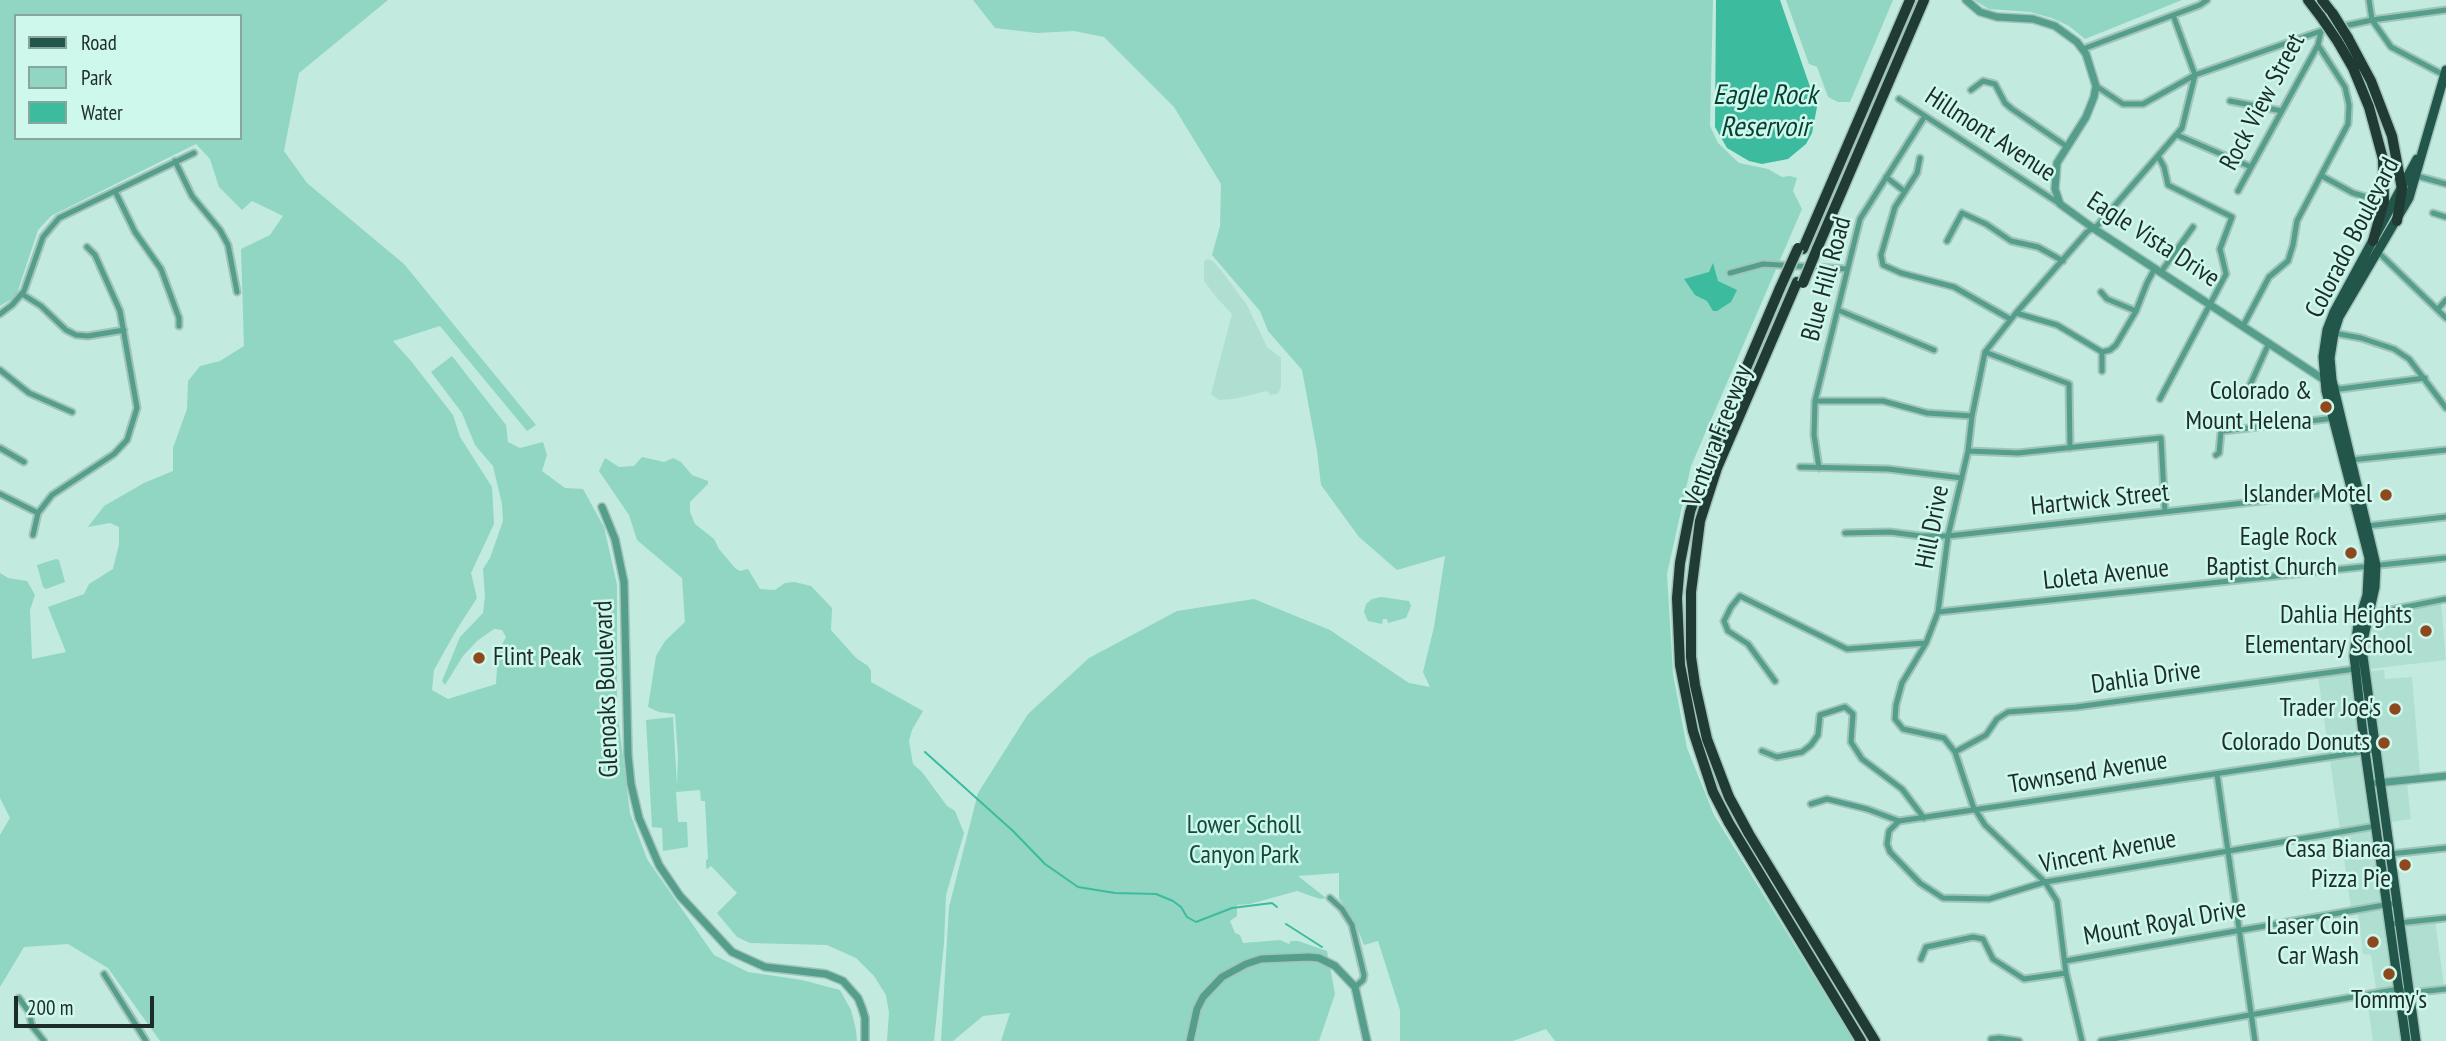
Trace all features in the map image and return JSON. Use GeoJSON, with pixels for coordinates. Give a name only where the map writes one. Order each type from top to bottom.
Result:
{"type":"FeatureCollection","features":[{"type":"Feature","properties":{"kind":"highway","name":"Ventura Freeway"},"geometry":{"type":"LineString","coordinates":[[1878,1041],[1739,806],[1709,727],[1696,656],[1696,601],[1705,528],[1716,487],[1800,283],[1807,249],[1824,209],[1833,172],[1908,0]]}},
{"type":"Feature","properties":{"kind":"highway"},"geometry":{"type":"LineString","coordinates":[[1850,165],[1918,0]]}},
{"type":"Feature","properties":{"kind":"highway","name":"Ventura Freeway"},"geometry":{"type":"LineString","coordinates":[[1861,1041],[1713,792],[1693,732],[1681,675],[1677,629],[1679,574],[1685,536],[1702,473],[1782,289],[1807,249],[1824,209],[1850,165],[1924,0]]}},
{"type":"Feature","properties":{"kind":"highway"},"geometry":{"type":"LineString","coordinates":[[2308,0],[2343,40],[2371,80],[2386,118],[2402,189],[2397,220]]}},
{"type":"Feature","properties":{"kind":"highway"},"geometry":{"type":"LineString","coordinates":[[2322,0],[2333,14],[2367,100],[2383,159],[2384,201],[2373,247]]}},
{"type":"Feature","properties":{"kind":"highway"},"geometry":{"type":"LineString","coordinates":[[1805,947],[1816,958],[1867,1041]]}},
{"type":"Feature","properties":{"kind":"main road","name":"Colorado Boulevard"},"geometry":{"type":"LineString","coordinates":[[2328,382],[2334,333],[2343,309],[2420,155],[2440,108],[2445,73]]}},
{"type":"Feature","properties":{"kind":"main road","name":"Colorado Boulevard"},"geometry":{"type":"LineString","coordinates":[[2380,825],[2360,669],[2367,595],[2373,566],[2323,358],[2327,330],[2334,312],[2373,247],[2397,220],[2417,176],[2420,155]]}},
{"type":"Feature","properties":{"kind":"main road"},"geometry":{"type":"LineString","coordinates":[[2380,825],[2394,923],[2416,1041]]}},
{"type":"Feature","properties":{"kind":"main road"},"geometry":{"type":"LineString","coordinates":[[2394,923],[2406,1041]]}},
{"type":"Feature","properties":{"kind":"street"},"geometry":{"type":"LineString","coordinates":[[1966,0],[1980,12],[1997,17],[2033,19],[2055,26],[2082,49],[2092,68],[2096,86],[2123,104],[2137,105],[2195,75],[2321,31],[2372,20],[2446,10]]}},
{"type":"Feature","properties":{"kind":"street"},"geometry":{"type":"LineString","coordinates":[[2082,49],[2207,0]]}},
{"type":"Feature","properties":{"kind":"street"},"geometry":{"type":"LineString","coordinates":[[2369,0],[2372,20],[2391,47],[2445,73]]}},
{"type":"Feature","properties":{"kind":"street"},"geometry":{"type":"LineString","coordinates":[[2174,15],[2195,75]]}},
{"type":"Feature","properties":{"kind":"street","name":"Rock View Street"},"geometry":{"type":"LineString","coordinates":[[2238,191],[2318,45],[2321,31]]}},
{"type":"Feature","properties":{"kind":"street"},"geometry":{"type":"LineString","coordinates":[[2243,326],[2269,277],[2288,261],[2297,221],[2348,124],[2349,105],[2345,87],[2318,45]]}},
{"type":"Feature","properties":{"kind":"street","name":"Hill Drive"},"geometry":{"type":"LineString","coordinates":[[1955,752],[1944,738],[1903,729],[1895,719],[1896,705],[1902,683],[1926,643],[1938,612],[1948,536],[1968,451],[1985,352],[2015,313],[2087,232],[2098,225],[2177,135],[2182,128],[2195,75]]}},
{"type":"Feature","properties":{"kind":"street"},"geometry":{"type":"LineString","coordinates":[[1971,90],[1983,81],[1994,83],[2012,109],[2067,146]]}},
{"type":"Feature","properties":{"kind":"street","name":"Eagle Vista Drive"},"geometry":{"type":"LineString","coordinates":[[2096,86],[2086,117],[2057,163],[2054,179],[2060,204],[2328,382]]}},
{"type":"Feature","properties":{"kind":"street","name":"Hillmont Avenue"},"geometry":{"type":"LineString","coordinates":[[1899,99],[2060,204]]}},
{"type":"Feature","properties":{"kind":"street"},"geometry":{"type":"LineString","coordinates":[[2230,101],[2282,111]]}},
{"type":"Feature","properties":{"kind":"street","name":"Blue Hill Road"},"geometry":{"type":"LineString","coordinates":[[1819,468],[1814,435],[1815,401],[1860,219],[1925,116]]}},
{"type":"Feature","properties":{"kind":"street"},"geometry":{"type":"LineString","coordinates":[[2177,135],[2252,167]]}},
{"type":"Feature","properties":{"kind":"street"},"geometry":{"type":"LineString","coordinates":[[0,314],[22,294],[38,246],[52,225],[66,214],[194,153]]}},
{"type":"Feature","properties":{"kind":"street"},"geometry":{"type":"LineString","coordinates":[[2158,156],[2168,185],[2232,217],[2220,249],[2225,274],[2160,399]]}},
{"type":"Feature","properties":{"kind":"street"},"geometry":{"type":"LineString","coordinates":[[1920,158],[1917,173],[1895,207],[1881,255],[1883,265],[1901,273],[1954,287],[2010,319]]}},
{"type":"Feature","properties":{"kind":"street"},"geometry":{"type":"LineString","coordinates":[[174,161],[197,204],[228,244],[237,292]]}},
{"type":"Feature","properties":{"kind":"street"},"geometry":{"type":"LineString","coordinates":[[2322,176],[2355,194],[2370,198]]}},
{"type":"Feature","properties":{"kind":"street"},"geometry":{"type":"LineString","coordinates":[[2417,176],[2446,184]]}},
{"type":"Feature","properties":{"kind":"street"},"geometry":{"type":"LineString","coordinates":[[1885,177],[1903,191]]}},
{"type":"Feature","properties":{"kind":"street"},"geometry":{"type":"LineString","coordinates":[[115,191],[135,232],[161,269],[179,318],[179,326]]}},
{"type":"Feature","properties":{"kind":"street"},"geometry":{"type":"LineString","coordinates":[[1947,241],[1962,213],[1986,224],[2011,241],[2038,247],[2063,261]]}},
{"type":"Feature","properties":{"kind":"street"},"geometry":{"type":"LineString","coordinates":[[2433,213],[2446,217]]}},
{"type":"Feature","properties":{"kind":"street"},"geometry":{"type":"LineString","coordinates":[[2015,313],[2057,325],[2102,352],[2110,350],[2116,345],[2136,312],[2158,270],[2193,227]]}},
{"type":"Feature","properties":{"kind":"street"},"geometry":{"type":"LineString","coordinates":[[33,535],[38,513],[52,495],[114,454],[127,440],[134,423],[137,405],[117,303],[94,255],[87,247]]}},
{"type":"Feature","properties":{"kind":"street"},"geometry":{"type":"LineString","coordinates":[[2373,247],[2446,318]]}},
{"type":"Feature","properties":{"kind":"street"},"geometry":{"type":"LineString","coordinates":[[1730,273],[1763,264],[1847,269]]}},
{"type":"Feature","properties":{"kind":"street"},"geometry":{"type":"LineString","coordinates":[[2101,292],[2107,299],[2136,312]]}},
{"type":"Feature","properties":{"kind":"street"},"geometry":{"type":"LineString","coordinates":[[22,294],[76,335],[88,337],[124,330]]}},
{"type":"Feature","properties":{"kind":"street"},"geometry":{"type":"LineString","coordinates":[[2438,309],[2446,300]]}},
{"type":"Feature","properties":{"kind":"street"},"geometry":{"type":"LineString","coordinates":[[1838,310],[1934,350]]}},
{"type":"Feature","properties":{"kind":"street"},"geometry":{"type":"LineString","coordinates":[[2334,333],[2361,338],[2394,349],[2409,359],[2446,408]]}},
{"type":"Feature","properties":{"kind":"street"},"geometry":{"type":"LineString","coordinates":[[2250,385],[2269,343]]}},
{"type":"Feature","properties":{"kind":"street"},"geometry":{"type":"LineString","coordinates":[[1985,352],[2069,384],[2070,448]]}},
{"type":"Feature","properties":{"kind":"street"},"geometry":{"type":"LineString","coordinates":[[2102,352],[2102,371]]}},
{"type":"Feature","properties":{"kind":"street"},"geometry":{"type":"LineString","coordinates":[[0,370],[34,396],[72,412]]}},
{"type":"Feature","properties":{"kind":"street"},"geometry":{"type":"LineString","coordinates":[[2328,382],[2340,389],[2425,379]]}},
{"type":"Feature","properties":{"kind":"street"},"geometry":{"type":"LineString","coordinates":[[1815,401],[1883,401],[1927,413],[1972,416]]}},
{"type":"Feature","properties":{"kind":"street"},"geometry":{"type":"LineString","coordinates":[[2216,455],[2219,453],[2223,431],[2337,418]]}},
{"type":"Feature","properties":{"kind":"street"},"geometry":{"type":"LineString","coordinates":[[1968,451],[2018,453],[2161,438],[2165,512]]}},
{"type":"Feature","properties":{"kind":"street"},"geometry":{"type":"LineString","coordinates":[[0,448],[24,462]]}},
{"type":"Feature","properties":{"kind":"street"},"geometry":{"type":"LineString","coordinates":[[2348,461],[2446,450]]}},
{"type":"Feature","properties":{"kind":"street"},"geometry":{"type":"LineString","coordinates":[[1800,467],[1888,469],[1962,478]]}},
{"type":"Feature","properties":{"kind":"street","name":"Hartwick Street"},"geometry":{"type":"LineString","coordinates":[[1845,533],[1890,532],[1948,536],[2355,490]]}},
{"type":"Feature","properties":{"kind":"street"},"geometry":{"type":"LineString","coordinates":[[0,494],[38,513]]}},
{"type":"Feature","properties":{"kind":"street","name":"Glenoaks Boulevard"},"geometry":{"type":"LineString","coordinates":[[603,507],[615,539],[624,582],[631,784],[639,818],[659,865],[680,896],[732,952],[765,967],[826,974],[843,981],[858,998],[862,1008],[865,1041]]}},
{"type":"Feature","properties":{"kind":"street"},"geometry":{"type":"LineString","coordinates":[[2364,527],[2446,517]]}},
{"type":"Feature","properties":{"kind":"street","name":"Loleta Avenue"},"geometry":{"type":"LineString","coordinates":[[1938,612],[2446,558]]}},
{"type":"Feature","properties":{"kind":"street"},"geometry":{"type":"LineString","coordinates":[[1775,681],[1748,644],[1728,631],[1724,621],[1740,596],[1847,649],[1926,643]]}},
{"type":"Feature","properties":{"kind":"street"},"geometry":{"type":"LineString","coordinates":[[2366,611],[2446,599]]}},
{"type":"Feature","properties":{"kind":"street","name":"Dahlia Drive"},"geometry":{"type":"LineString","coordinates":[[1955,752],[1986,735],[1997,719],[2008,712],[2076,707],[2360,669]]}},
{"type":"Feature","properties":{"kind":"street"},"geometry":{"type":"LineString","coordinates":[[1762,751],[1777,757],[1802,752],[1818,735],[1820,715],[1845,707],[1853,714],[1851,742],[1862,759],[1902,789],[1924,818]]}},
{"type":"Feature","properties":{"kind":"street","name":"Townsend Avenue"},"geometry":{"type":"LineString","coordinates":[[1811,804],[1827,799],[1867,809],[1899,821],[2370,750]]}},
{"type":"Feature","properties":{"kind":"street"},"geometry":{"type":"LineString","coordinates":[[1955,752],[1985,825],[2045,882],[2057,901],[2064,961],[2082,1041]]}},
{"type":"Feature","properties":{"kind":"street"},"geometry":{"type":"LineString","coordinates":[[2217,774],[2255,1041]]}},
{"type":"Feature","properties":{"kind":"street"},"geometry":{"type":"LineString","coordinates":[[2375,784],[2446,776]]}},
{"type":"Feature","properties":{"kind":"street","name":"Vincent Avenue"},"geometry":{"type":"LineString","coordinates":[[1899,821],[1889,831],[1887,844],[1890,852],[1920,883],[1942,898],[1989,899],[2045,882],[2380,825]]}},
{"type":"Feature","properties":{"kind":"street"},"geometry":{"type":"LineString","coordinates":[[2384,855],[2446,848]]}},
{"type":"Feature","properties":{"kind":"street"},"geometry":{"type":"LineString","coordinates":[[1330,898],[1342,909],[1354,929],[1364,975],[1363,980],[1355,987]]}},
{"type":"Feature","properties":{"kind":"street","name":"Mount Royal Drive"},"geometry":{"type":"LineString","coordinates":[[2064,961],[2391,904]]}},
{"type":"Feature","properties":{"kind":"street"},"geometry":{"type":"LineString","coordinates":[[2394,923],[2446,918]]}},
{"type":"Feature","properties":{"kind":"street","name":"Mount Royal Drive"},"geometry":{"type":"LineString","coordinates":[[1921,959],[1926,947],[1973,937],[1983,939],[1993,959],[2024,979],[2066,972]]}},
{"type":"Feature","properties":{"kind":"street"},"geometry":{"type":"LineString","coordinates":[[1190,1041],[1197,1009],[1203,997],[1222,977],[1246,964],[1279,958],[1319,958],[1335,966],[1355,987],[1367,1041]]}},
{"type":"Feature","properties":{"kind":"street"},"geometry":{"type":"LineString","coordinates":[[104,974],[146,1041]]}},
{"type":"Feature","properties":{"kind":"street"},"geometry":{"type":"LineString","coordinates":[[2101,1041],[2399,989],[2409,993],[2446,989]]}},
{"type":"Feature","properties":{"kind":"street"},"geometry":{"type":"LineString","coordinates":[[19,998],[29,1012],[32,1026],[44,1041]]}},
{"type":"Feature","properties":{"kind":"street"},"geometry":{"type":"LineString","coordinates":[[1991,1039],[2019,1041]]}},
{"type":"Feature","properties":{"kind":"shaded area"},"geometry":{"type":"Polygon","coordinates":[[[1207,259],[1220,269],[1247,305],[1267,347],[1281,358],[1281,386],[1278,394],[1270,395],[1267,391],[1219,400],[1211,394],[1232,314],[1204,281],[1204,262],[1207,259]]]}},
{"type":"Feature","properties":{"kind":"shaded area"},"geometry":{"type":"Polygon","coordinates":[[[2441,604],[2446,660],[2370,669],[2368,650],[2373,623],[2378,618],[2441,604]]]}},
{"type":"Feature","properties":{"kind":"shaded area"},"geometry":{"type":"Polygon","coordinates":[[[2384,670],[2385,679],[2412,677],[2420,774],[2406,775],[2411,819],[2370,825],[2385,928],[2435,921],[2444,986],[2394,994],[2400,1041],[2373,1041],[2367,999],[2377,995],[2371,955],[2363,954],[2357,907],[2351,908],[2318,676],[2384,670]]]}},
{"type":"Feature","properties":{"kind":"green space"},"geometry":{"type":"Polygon","coordinates":[[[0,0],[388,0],[299,73],[284,151],[307,183],[404,264],[536,425],[527,431],[440,326],[393,341],[453,415],[460,437],[492,487],[494,524],[471,573],[477,598],[434,670],[432,690],[448,699],[496,684],[498,652],[506,637],[502,630],[494,629],[477,641],[463,656],[445,685],[442,681],[460,637],[483,613],[483,569],[490,558],[503,521],[493,466],[475,445],[462,413],[431,372],[452,356],[506,425],[508,442],[520,448],[543,442],[547,455],[542,471],[565,488],[583,489],[604,527],[617,585],[617,709],[630,813],[647,859],[714,955],[748,972],[802,980],[840,990],[851,1010],[857,1041],[160,1041],[108,968],[68,944],[24,947],[0,987],[0,835],[10,818],[0,798],[0,573],[8,578],[27,581],[35,595],[30,610],[32,659],[66,652],[48,607],[84,594],[89,584],[113,569],[119,544],[119,527],[110,523],[88,527],[104,506],[144,483],[173,471],[173,448],[187,409],[188,381],[200,366],[220,361],[244,346],[241,249],[270,235],[283,216],[252,201],[242,210],[219,187],[210,159],[196,144],[51,216],[38,230],[16,296],[0,306],[0,0]]]}},
{"type":"Feature","properties":{"kind":"green space","name":"Lower Scholl Canyon Park"},"geometry":{"type":"Polygon","coordinates":[[[973,0],[1713,0],[1710,126],[1718,143],[1739,163],[1768,169],[1782,177],[1797,178],[1793,191],[1802,209],[1691,466],[1667,574],[1673,674],[1687,748],[1714,815],[1854,1041],[1555,1041],[1546,1029],[1513,1041],[1400,1041],[1400,1010],[1378,941],[1364,945],[1353,918],[1339,898],[1339,873],[1298,876],[1326,898],[1320,899],[1297,891],[1237,905],[1237,916],[1230,921],[1243,943],[1280,940],[1289,944],[1291,941],[1298,941],[1327,951],[1335,994],[1319,1041],[1001,1041],[1010,1013],[983,1016],[953,1041],[941,1041],[949,907],[978,793],[1028,714],[1089,658],[1177,611],[1254,599],[1330,630],[1409,683],[1430,687],[1423,672],[1434,627],[1445,556],[1397,570],[1359,537],[1321,485],[1302,370],[1268,331],[1260,311],[1212,255],[1220,226],[1221,184],[1174,107],[1104,37],[1074,31],[1037,33],[995,28],[973,0]]]}},
{"type":"Feature","properties":{"kind":"green space"},"geometry":{"type":"Polygon","coordinates":[[[1786,0],[1893,0],[1850,102],[1838,102],[1828,97],[1817,67],[1809,64],[1786,0]]]}},
{"type":"Feature","properties":{"kind":"green space"},"geometry":{"type":"Polygon","coordinates":[[[1974,0],[2182,0],[2085,39],[2069,26],[2052,18],[2030,12],[1989,9],[1974,0]]]}},
{"type":"Feature","properties":{"kind":"green space"},"geometry":{"type":"Polygon","coordinates":[[[642,457],[664,462],[673,458],[681,462],[692,475],[708,481],[690,502],[690,512],[695,524],[714,539],[735,568],[740,571],[748,569],[760,589],[775,590],[785,583],[794,582],[811,586],[832,608],[831,630],[856,658],[868,666],[871,682],[923,711],[909,741],[913,764],[947,806],[955,811],[964,833],[946,895],[934,1041],[887,1041],[889,1013],[886,995],[874,976],[856,958],[827,945],[750,943],[737,937],[717,913],[737,893],[711,866],[707,869],[706,867],[708,859],[705,801],[701,801],[700,790],[676,792],[678,822],[687,822],[688,847],[663,851],[662,828],[652,827],[646,720],[673,717],[677,785],[675,714],[648,707],[656,656],[665,641],[685,622],[682,578],[637,540],[629,515],[599,471],[605,458],[619,467],[634,466],[642,457]]]}},
{"type":"Feature","properties":{"kind":"green space"},"geometry":{"type":"Polygon","coordinates":[[[59,560],[65,582],[46,589],[43,587],[37,565],[59,560]]]}},
{"type":"Feature","properties":{"kind":"green space"},"geometry":{"type":"Polygon","coordinates":[[[1381,597],[1409,601],[1411,606],[1406,618],[1388,623],[1387,619],[1383,619],[1382,624],[1368,621],[1364,612],[1366,604],[1381,597]]]}},
{"type":"Feature","properties":{"kind":"water","name":"Eagle Rock Reservoir"},"geometry":{"type":"Polygon","coordinates":[[[1716,0],[1780,0],[1817,107],[1812,133],[1806,144],[1788,159],[1762,164],[1749,161],[1727,148],[1715,127],[1716,0]]]}},
{"type":"Feature","properties":{"kind":"water"},"geometry":{"type":"Polygon","coordinates":[[[1713,263],[1718,281],[1737,290],[1731,302],[1717,311],[1713,311],[1707,301],[1695,295],[1684,279],[1709,272],[1713,263]]]}},
{"type":"Feature","properties":{"kind":"waterway"},"geometry":{"type":"LineString","coordinates":[[925,752],[1013,831],[1045,864],[1078,887],[1115,893],[1156,894],[1173,901],[1187,917],[1196,922],[1232,908],[1272,903],[1277,907]]}},
{"type":"Feature","properties":{"kind":"waterway"},"geometry":{"type":"LineString","coordinates":[[1286,924],[1322,947]]}},
{"type":"Feature","properties":{"kind":"place","name":"Colorado & Mount Helena"},"geometry":{"type":"Point","coordinates":[2326,407]}},
{"type":"Feature","properties":{"kind":"place","name":"Islander Motel"},"geometry":{"type":"Point","coordinates":[2386,495]}},
{"type":"Feature","properties":{"kind":"place","name":"Eagle Rock Baptist Church"},"geometry":{"type":"Point","coordinates":[2351,553]}},
{"type":"Feature","properties":{"kind":"place","name":"Dahlia Heights Elementary School"},"geometry":{"type":"Point","coordinates":[2426,631]}},
{"type":"Feature","properties":{"kind":"place","name":"Flint Peak"},"geometry":{"type":"Point","coordinates":[479,658]}},
{"type":"Feature","properties":{"kind":"place","name":"Trader Joe's"},"geometry":{"type":"Point","coordinates":[2395,709]}},
{"type":"Feature","properties":{"kind":"place","name":"Colorado Donuts"},"geometry":{"type":"Point","coordinates":[2384,743]}},
{"type":"Feature","properties":{"kind":"place","name":"Casa Bianca Pizza Pie"},"geometry":{"type":"Point","coordinates":[2405,865]}},
{"type":"Feature","properties":{"kind":"place","name":"Laser Coin Car Wash"},"geometry":{"type":"Point","coordinates":[2373,942]}},
{"type":"Feature","properties":{"kind":"place","name":"Tommy's"},"geometry":{"type":"Point","coordinates":[2389,974]}}]}
